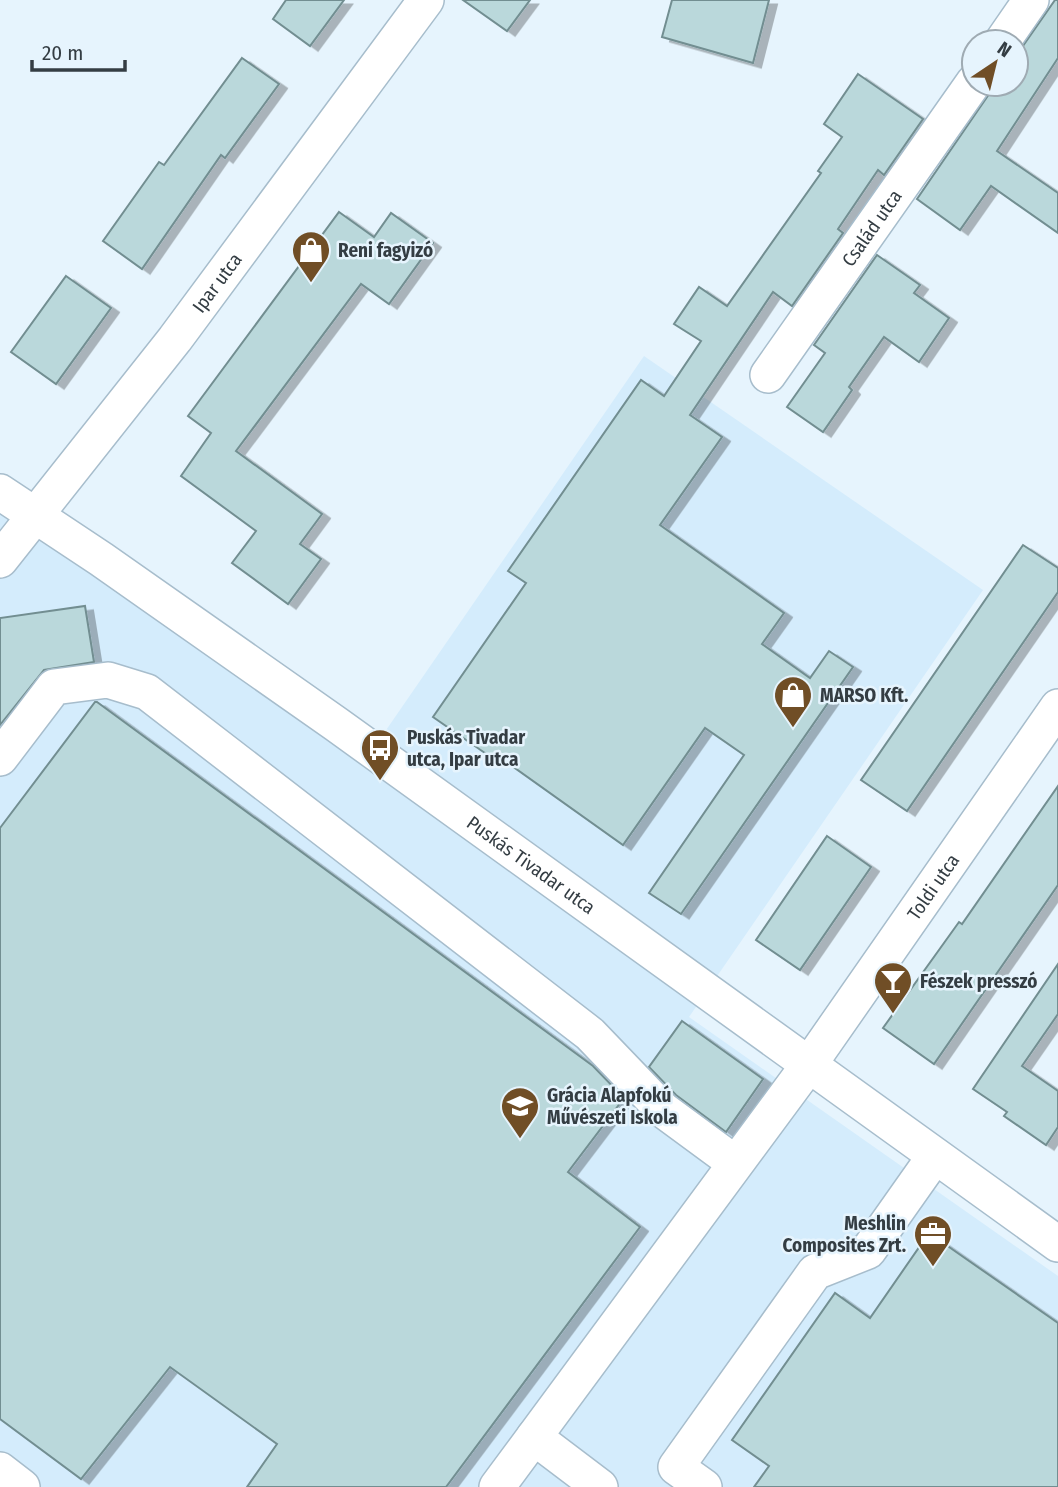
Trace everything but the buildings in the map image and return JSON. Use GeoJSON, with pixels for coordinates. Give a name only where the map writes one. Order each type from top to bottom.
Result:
{"type":"FeatureCollection","features":[{"type":"Feature","properties":{"kind":"street","name":"Ipar utca"},"geometry":{"type":"LineString","coordinates":[[0,560],[175,339],[426,0]]}},
{"type":"Feature","properties":{"kind":"street"},"geometry":{"type":"LineString","coordinates":[[1012,28],[1031,0]]}},
{"type":"Feature","properties":{"kind":"street","name":"Család utca"},"geometry":{"type":"LineString","coordinates":[[768,375],[963,98]]}},
{"type":"Feature","properties":{"kind":"street","name":"Puskás Tivadar utca"},"geometry":{"type":"LineString","coordinates":[[0,492],[347,732],[1058,1244]]}},
{"type":"Feature","properties":{"kind":"street"},"geometry":{"type":"LineString","coordinates":[[0,758],[54,687],[108,680],[147,692],[590,1034],[663,1110],[735,1163]]}},
{"type":"Feature","properties":{"kind":"street","name":"Toldi utca"},"geometry":{"type":"LineString","coordinates":[[497,1487],[808,1066],[1058,707]]}},
{"type":"Feature","properties":{"kind":"street"},"geometry":{"type":"LineString","coordinates":[[704,1487],[676,1467],[815,1272],[868,1251],[935,1156]]}},
{"type":"Feature","properties":{"kind":"street"},"geometry":{"type":"LineString","coordinates":[[534,1437],[600,1487]]}},
{"type":"Feature","properties":{"kind":"street"},"geometry":{"type":"LineString","coordinates":[[0,1470],[22,1487]]}},
{"type":"Feature","properties":{"kind":"shaded area"},"geometry":{"type":"Polygon","coordinates":[[[644,356],[983,590],[689,1017],[1058,1276],[1058,1487],[0,1487],[0,502],[382,736],[644,356]]]}},
{"type":"Feature","properties":{"kind":"place","name":"Reni fagyizó"},"geometry":{"type":"Point","coordinates":[311,284]}},
{"type":"Feature","properties":{"kind":"place","name":"MARSO Kft."},"geometry":{"type":"Point","coordinates":[793,729]}},
{"type":"Feature","properties":{"kind":"place","name":"Puskás Tivadar utca, Ipar utca"},"geometry":{"type":"Point","coordinates":[380,782]}},
{"type":"Feature","properties":{"kind":"place","name":"Fészek presszó"},"geometry":{"type":"Point","coordinates":[893,1015]}},
{"type":"Feature","properties":{"kind":"place","name":"Grácia Alapfokú Művészeti Iskola"},"geometry":{"type":"Point","coordinates":[520,1140]}},
{"type":"Feature","properties":{"kind":"place","name":"Meshlin Composites Zrt."},"geometry":{"type":"Point","coordinates":[933,1268]}}]}
